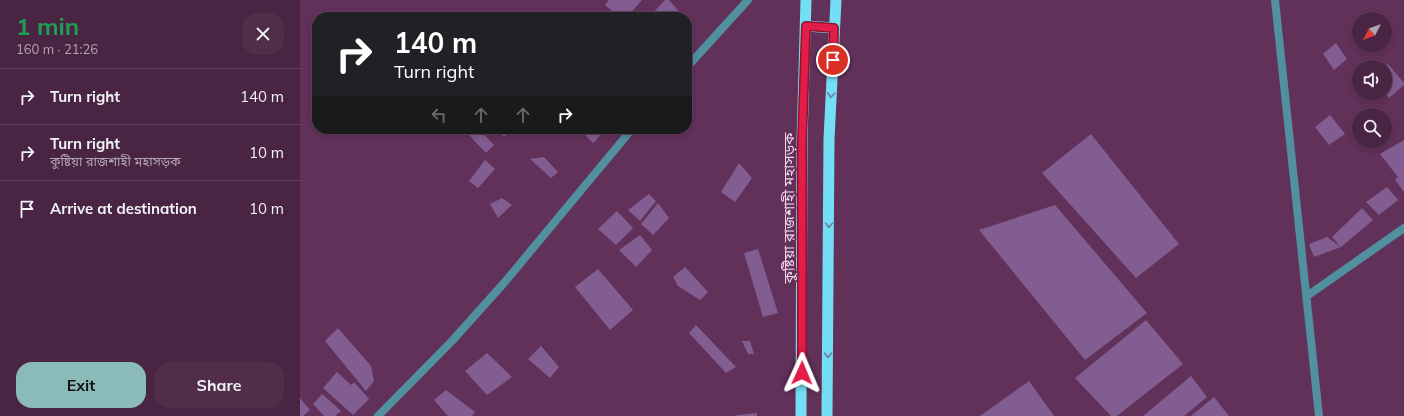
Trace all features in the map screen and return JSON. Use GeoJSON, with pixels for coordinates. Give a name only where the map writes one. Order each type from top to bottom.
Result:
{"type":"FeatureCollection","features":[{"type":"Feature","properties":{"kind":"highway","name":"কুষ্টিয়া রাজশাহী মহাসড়ক"},"geometry":{"type":"LineString","coordinates":[[801,416],[802,142],[806,0]]}},
{"type":"Feature","properties":{"kind":"highway"},"geometry":{"type":"LineString","coordinates":[[827,416],[829,139],[836,0]]}},
{"type":"Feature","properties":{"kind":"highway"},"geometry":{"type":"LineString","coordinates":[[806,26],[834,28]]}},
{"type":"Feature","properties":{"kind":"street"},"geometry":{"type":"LineString","coordinates":[[692,62],[748,0]]}},
{"type":"Feature","properties":{"kind":"street"},"geometry":{"type":"LineString","coordinates":[[1275,0],[1319,416]]}},
{"type":"Feature","properties":{"kind":"street"},"geometry":{"type":"LineString","coordinates":[[378,416],[452,341],[504,283],[628,134]]}},
{"type":"Feature","properties":{"kind":"street"},"geometry":{"type":"LineString","coordinates":[[1307,296],[1404,228]]}},
{"type":"Feature","properties":{"kind":"building"},"geometry":{"type":"Polygon","coordinates":[[[609,0],[642,0],[631,12],[613,12],[605,5],[609,0]]]}},
{"type":"Feature","properties":{"kind":"building"},"geometry":{"type":"Polygon","coordinates":[[[665,0],[669,0],[679,12],[654,12],[665,0]]]}},
{"type":"Feature","properties":{"kind":"building"},"geometry":{"type":"Polygon","coordinates":[[[1336,43],[1347,59],[1334,70],[1323,54],[1336,43]]]}},
{"type":"Feature","properties":{"kind":"building"},"geometry":{"type":"Polygon","coordinates":[[[1392,69],[1404,83],[1404,85],[1392,95],[1392,69]]]}},
{"type":"Feature","properties":{"kind":"building"},"geometry":{"type":"Polygon","coordinates":[[[1330,115],[1345,134],[1329,145],[1315,127],[1330,115]]]}},
{"type":"Feature","properties":{"kind":"building"},"geometry":{"type":"Polygon","coordinates":[[[468,134],[484,134],[494,145],[486,153],[468,134]]]}},
{"type":"Feature","properties":{"kind":"building"},"geometry":{"type":"Polygon","coordinates":[[[584,134],[602,134],[593,143],[584,134]]]}},
{"type":"Feature","properties":{"kind":"building"},"geometry":{"type":"Polygon","coordinates":[[[1091,134],[1179,244],[1136,278],[1042,173],[1091,134]]]}},
{"type":"Feature","properties":{"kind":"building"},"geometry":{"type":"Polygon","coordinates":[[[1404,140],[1404,192],[1395,180],[1398,177],[1380,154],[1404,140]]]}},
{"type":"Feature","properties":{"kind":"building"},"geometry":{"type":"Polygon","coordinates":[[[544,157],[558,172],[551,178],[530,159],[544,157]]]}},
{"type":"Feature","properties":{"kind":"building"},"geometry":{"type":"Polygon","coordinates":[[[485,160],[495,169],[478,188],[469,181],[485,160]]]}},
{"type":"Feature","properties":{"kind":"building"},"geometry":{"type":"Polygon","coordinates":[[[739,163],[752,178],[735,202],[721,192],[739,163]]]}},
{"type":"Feature","properties":{"kind":"building"},"geometry":{"type":"Polygon","coordinates":[[[1387,187],[1398,200],[1379,215],[1366,202],[1387,187]]]}},
{"type":"Feature","properties":{"kind":"building"},"geometry":{"type":"Polygon","coordinates":[[[649,194],[656,201],[640,221],[628,210],[649,194]]]}},
{"type":"Feature","properties":{"kind":"building"},"geometry":{"type":"Polygon","coordinates":[[[502,198],[512,205],[498,218],[490,204],[502,198]]]}},
{"type":"Feature","properties":{"kind":"building"},"geometry":{"type":"Polygon","coordinates":[[[658,203],[669,218],[653,235],[641,224],[658,203]]]}},
{"type":"Feature","properties":{"kind":"building"},"geometry":{"type":"Polygon","coordinates":[[[1055,205],[1147,313],[1085,360],[979,230],[1055,205]]]}},
{"type":"Feature","properties":{"kind":"building"},"geometry":{"type":"Polygon","coordinates":[[[1362,208],[1373,220],[1341,247],[1332,237],[1362,208]]]}},
{"type":"Feature","properties":{"kind":"building"},"geometry":{"type":"Polygon","coordinates":[[[617,211],[633,228],[616,245],[598,229],[617,211]]]}},
{"type":"Feature","properties":{"kind":"building"},"geometry":{"type":"Polygon","coordinates":[[[640,235],[652,250],[636,267],[619,250],[640,235]]]}},
{"type":"Feature","properties":{"kind":"building"},"geometry":{"type":"Polygon","coordinates":[[[1327,237],[1341,247],[1314,257],[1309,244],[1327,237]]]}},
{"type":"Feature","properties":{"kind":"building"},"geometry":{"type":"Polygon","coordinates":[[[758,249],[778,313],[763,317],[744,253],[758,249]]]}},
{"type":"Feature","properties":{"kind":"building"},"geometry":{"type":"Polygon","coordinates":[[[685,267],[708,292],[700,300],[678,286],[673,277],[685,267]]]}},
{"type":"Feature","properties":{"kind":"building"},"geometry":{"type":"Polygon","coordinates":[[[598,269],[633,310],[610,330],[575,287],[598,269]]]}},
{"type":"Feature","properties":{"kind":"building"},"geometry":{"type":"Polygon","coordinates":[[[1146,320],[1183,364],[1117,416],[1111,416],[1075,378],[1146,320]]]}},
{"type":"Feature","properties":{"kind":"building"},"geometry":{"type":"Polygon","coordinates":[[[696,325],[736,367],[726,373],[689,333],[696,325]]]}},
{"type":"Feature","properties":{"kind":"building"},"geometry":{"type":"Polygon","coordinates":[[[338,328],[371,366],[374,381],[366,391],[325,341],[338,328]]]}},
{"type":"Feature","properties":{"kind":"building"},"geometry":{"type":"Polygon","coordinates":[[[742,341],[750,341],[754,354],[748,354],[742,341]]]}},
{"type":"Feature","properties":{"kind":"building"},"geometry":{"type":"Polygon","coordinates":[[[541,346],[559,367],[550,378],[528,359],[541,346]]]}},
{"type":"Feature","properties":{"kind":"building"},"geometry":{"type":"Polygon","coordinates":[[[487,353],[512,377],[487,395],[465,371],[487,353]]]}},
{"type":"Feature","properties":{"kind":"building"},"geometry":{"type":"Polygon","coordinates":[[[337,372],[351,385],[354,382],[369,399],[353,415],[323,388],[337,372]]]}},
{"type":"Feature","properties":{"kind":"building"},"geometry":{"type":"Polygon","coordinates":[[[1191,376],[1207,397],[1184,416],[1143,416],[1191,376]]]}},
{"type":"Feature","properties":{"kind":"building"},"geometry":{"type":"Polygon","coordinates":[[[1029,381],[1054,416],[980,416],[1029,381]]]}},
{"type":"Feature","properties":{"kind":"building"},"geometry":{"type":"Polygon","coordinates":[[[446,390],[475,412],[472,416],[448,416],[434,400],[446,390]]]}},
{"type":"Feature","properties":{"kind":"building"},"geometry":{"type":"Polygon","coordinates":[[[322,394],[341,411],[335,416],[324,416],[313,404],[322,394]]]}},
{"type":"Feature","properties":{"kind":"building"},"geometry":{"type":"Polygon","coordinates":[[[1214,397],[1229,416],[1191,416],[1214,397]]]}},
{"type":"Feature","properties":{"kind":"building"},"geometry":{"type":"Polygon","coordinates":[[[300,398],[310,410],[303,416],[300,416],[300,398]]]}},
{"type":"Feature","properties":{"kind":"building"},"geometry":{"type":"Polygon","coordinates":[[[757,413],[757,416],[735,416],[738,415],[757,413]]]}},
{"type":"Feature","properties":{"kind":"route"},"geometry":{"type":"LineString","coordinates":[[802,373],[802,142],[806,26],[834,28],[833,60]]}}]}
